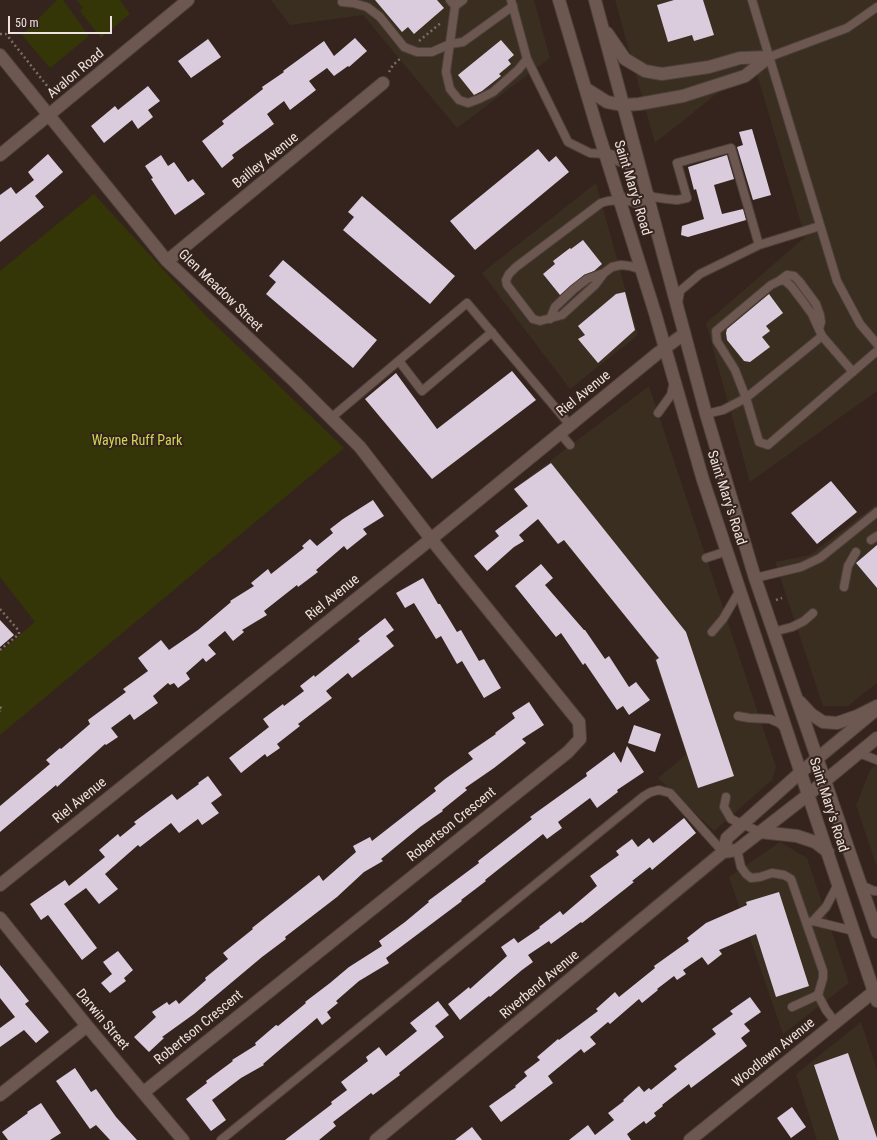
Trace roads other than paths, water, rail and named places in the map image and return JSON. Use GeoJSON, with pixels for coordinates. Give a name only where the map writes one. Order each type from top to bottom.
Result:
{"type":"FeatureCollection","features":[{"type":"Feature","properties":{"kind":"street","name":"Avalon Road"},"geometry":{"type":"LineString","coordinates":[[0,155],[188,0]]}},
{"type":"Feature","properties":{"kind":"street","name":"Saint Mary's Road"},"geometry":{"type":"LineString","coordinates":[[559,0],[605,154],[642,270],[697,460],[876,994]]}},
{"type":"Feature","properties":{"kind":"street","name":"Saint Mary's Road"},"geometry":{"type":"LineString","coordinates":[[595,0],[706,414],[755,578],[877,931]]}},
{"type":"Feature","properties":{"kind":"street"},"geometry":{"type":"LineString","coordinates":[[601,23],[625,59],[645,71],[662,74],[709,66],[740,58],[769,58]]}},
{"type":"Feature","properties":{"kind":"street","name":"Glen Meadow Street"},"geometry":{"type":"LineString","coordinates":[[0,54],[167,261],[360,447],[431,539]]}},
{"type":"Feature","properties":{"kind":"street"},"geometry":{"type":"LineString","coordinates":[[585,88],[607,102],[623,105],[639,104],[683,96],[745,76],[769,58]]}},
{"type":"Feature","properties":{"kind":"street","name":"Bailley Avenue"},"geometry":{"type":"LineString","coordinates":[[167,261],[384,83]]}},
{"type":"Feature","properties":{"kind":"street"},"geometry":{"type":"LineString","coordinates":[[605,154],[628,164],[641,172]]}},
{"type":"Feature","properties":{"kind":"street"},"geometry":{"type":"LineString","coordinates":[[620,200],[631,199],[651,209]]}},
{"type":"Feature","properties":{"kind":"street","name":"Riel Avenue"},"geometry":{"type":"LineString","coordinates":[[0,885],[684,334]]}},
{"type":"Feature","properties":{"kind":"street","name":"Robertson Crescent"},"geometry":{"type":"LineString","coordinates":[[144,1092],[568,752],[580,739],[579,722],[431,539]]}},
{"type":"Feature","properties":{"kind":"street"},"geometry":{"type":"LineString","coordinates":[[795,696],[811,714],[823,722],[837,723],[857,716],[877,706]]}},
{"type":"Feature","properties":{"kind":"street","name":"Riverbend Avenue"},"geometry":{"type":"LineString","coordinates":[[376,1140],[723,852],[727,838],[801,772],[877,709]]}},
{"type":"Feature","properties":{"kind":"street"},"geometry":{"type":"LineString","coordinates":[[723,852],[737,850],[877,738]]}},
{"type":"Feature","properties":{"kind":"street"},"geometry":{"type":"LineString","coordinates":[[760,832],[797,836],[815,842],[828,852]]}},
{"type":"Feature","properties":{"kind":"street","name":"Darwin Street"},"geometry":{"type":"LineString","coordinates":[[0,918],[87,1026],[183,1140]]}},
{"type":"Feature","properties":{"kind":"street","name":"Woodlawn Avenue"},"geometry":{"type":"LineString","coordinates":[[690,1140],[836,1023],[876,994]]}},
{"type":"Feature","properties":{"kind":"street"},"geometry":{"type":"LineString","coordinates":[[0,1095],[87,1026]]}},
{"type":"Feature","properties":{"kind":"lane"},"geometry":{"type":"LineString","coordinates":[[463,0],[453,3],[446,72],[450,89],[459,100],[468,103],[493,92],[518,70],[527,59]]}},
{"type":"Feature","properties":{"kind":"lane"},"geometry":{"type":"LineString","coordinates":[[752,0],[836,281],[860,324],[877,344]]}},
{"type":"Feature","properties":{"kind":"lane"},"geometry":{"type":"LineString","coordinates":[[342,2],[367,7],[380,17],[404,47],[417,52],[432,52],[450,44],[463,42],[512,3],[527,59],[568,142],[590,153],[605,154]]}},
{"type":"Feature","properties":{"kind":"lane"},"geometry":{"type":"LineString","coordinates":[[769,58],[847,28],[877,7]]}},
{"type":"Feature","properties":{"kind":"lane"},"geometry":{"type":"LineString","coordinates":[[647,192],[653,197],[677,200],[687,198],[677,163],[731,148],[759,245]]}},
{"type":"Feature","properties":{"kind":"lane"},"geometry":{"type":"LineString","coordinates":[[620,200],[608,201],[601,204],[516,267],[509,274],[506,280],[507,285],[533,319],[540,321],[562,315],[595,285],[604,273],[612,267],[621,264],[642,270]]}},
{"type":"Feature","properties":{"kind":"lane"},"geometry":{"type":"LineString","coordinates":[[678,307],[680,291],[700,274],[759,245],[820,226]]}},
{"type":"Feature","properties":{"kind":"lane"},"geometry":{"type":"LineString","coordinates":[[853,372],[820,333],[812,314],[791,286],[784,280],[771,285],[716,331],[717,341],[735,370],[746,398],[759,442],[768,445],[877,352]]}},
{"type":"Feature","properties":{"kind":"lane"},"geometry":{"type":"LineString","coordinates":[[331,418],[467,303],[570,425]]}},
{"type":"Feature","properties":{"kind":"lane"},"geometry":{"type":"LineString","coordinates":[[399,361],[422,391],[492,332]]}},
{"type":"Feature","properties":{"kind":"lane"},"geometry":{"type":"LineString","coordinates":[[706,414],[723,410],[746,398],[820,333]]}},
{"type":"Feature","properties":{"kind":"lane"},"geometry":{"type":"LineString","coordinates":[[658,413],[671,395],[675,381]]}},
{"type":"Feature","properties":{"kind":"lane"},"geometry":{"type":"LineString","coordinates":[[560,433],[570,445]]}},
{"type":"Feature","properties":{"kind":"lane"},"geometry":{"type":"LineString","coordinates":[[755,578],[801,567],[820,558],[877,512]]}},
{"type":"Feature","properties":{"kind":"lane"},"geometry":{"type":"LineString","coordinates":[[706,558],[727,551]]}},
{"type":"Feature","properties":{"kind":"lane"},"geometry":{"type":"LineString","coordinates":[[844,587],[848,566],[856,552]]}},
{"type":"Feature","properties":{"kind":"lane"},"geometry":{"type":"LineString","coordinates":[[712,632],[723,619],[740,590]]}},
{"type":"Feature","properties":{"kind":"lane"},"geometry":{"type":"LineString","coordinates":[[773,632],[792,627],[804,621],[813,613]]}},
{"type":"Feature","properties":{"kind":"lane"},"geometry":{"type":"LineString","coordinates":[[738,716],[770,719],[787,729]]}},
{"type":"Feature","properties":{"kind":"lane"},"geometry":{"type":"LineString","coordinates":[[858,753],[877,760]]}},
{"type":"Feature","properties":{"kind":"lane"},"geometry":{"type":"LineString","coordinates":[[221,1140],[644,796],[659,790],[670,793],[723,852]]}},
{"type":"Feature","properties":{"kind":"lane"},"geometry":{"type":"LineString","coordinates":[[726,797],[724,807],[732,819],[760,832]]}},
{"type":"Feature","properties":{"kind":"lane"},"geometry":{"type":"LineString","coordinates":[[737,850],[741,867],[751,878],[760,878],[772,873],[784,875],[791,880],[810,922],[823,971],[823,978],[818,996],[836,1023]]}},
{"type":"Feature","properties":{"kind":"lane"},"geometry":{"type":"LineString","coordinates":[[810,922],[826,907],[838,884]]}},
{"type":"Feature","properties":{"kind":"lane"},"geometry":{"type":"LineString","coordinates":[[861,885],[877,891]]}},
{"type":"Feature","properties":{"kind":"lane"},"geometry":{"type":"LineString","coordinates":[[810,922],[854,931]]}},
{"type":"Feature","properties":{"kind":"lane"},"geometry":{"type":"LineString","coordinates":[[792,1007],[818,996]]}},
{"type":"Feature","properties":{"kind":"park label","name":"Wayne Ruff Park"},"geometry":{"type":"Point","coordinates":[137,441]}}]}
